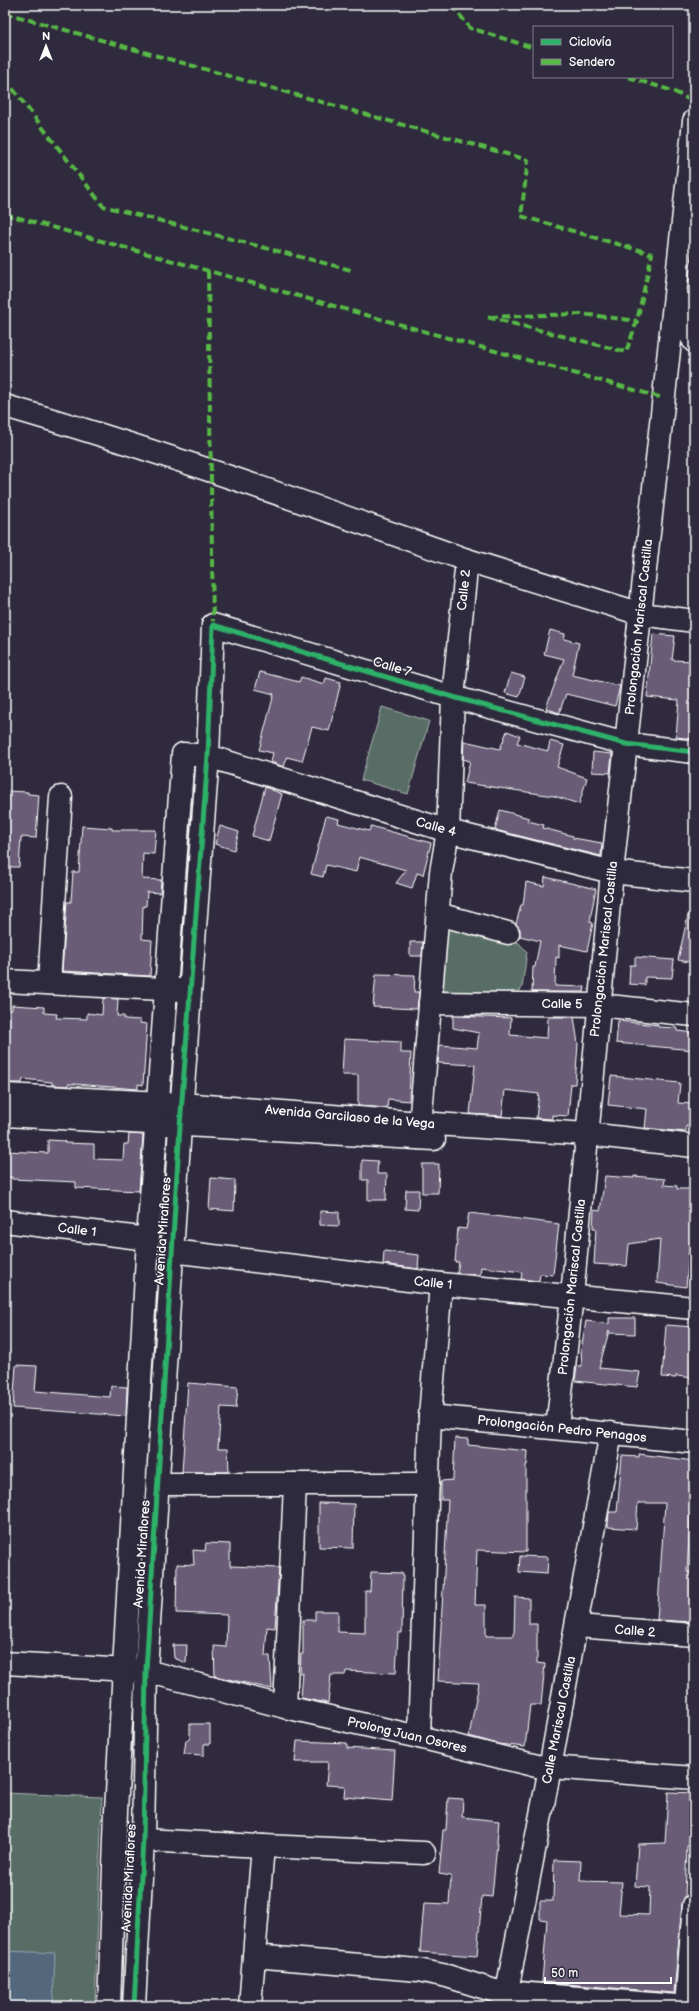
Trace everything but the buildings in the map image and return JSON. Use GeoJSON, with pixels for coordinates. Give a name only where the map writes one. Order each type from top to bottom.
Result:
{"type":"FeatureCollection","features":[{"type":"Feature","properties":{"kind":"street","name":"Prolongación Mariscal Castilla"},"geometry":{"type":"LineString","coordinates":[[557,1428],[572,1296],[612,872],[692,156],[694,121]]}},
{"type":"Feature","properties":{"kind":"street"},"geometry":{"type":"LineString","coordinates":[[694,304],[690,334],[694,341]]}},
{"type":"Feature","properties":{"kind":"street"},"geometry":{"type":"LineString","coordinates":[[5,406],[84,429],[210,469],[467,560]]}},
{"type":"Feature","properties":{"kind":"street","name":"Calle 2"},"geometry":{"type":"LineString","coordinates":[[419,1131],[438,914],[448,831],[453,697],[467,560],[641,614],[694,621]]}},
{"type":"Feature","properties":{"kind":"street","name":"Calle 7"},"geometry":{"type":"LineString","coordinates":[[208,756],[213,625],[453,697],[626,744],[694,752]]}},
{"type":"Feature","properties":{"kind":"street","name":"Calle 4"},"geometry":{"type":"LineString","coordinates":[[183,754],[208,756],[448,831],[612,872],[694,881]]}},
{"type":"Feature","properties":{"kind":"street","name":"Avenida Miraflores"},"geometry":{"type":"LineString","coordinates":[[109,2006],[116,1811],[148,1239],[155,1125],[183,754]]}},
{"type":"Feature","properties":{"kind":"street","name":"Avenida Miraflores"},"geometry":{"type":"LineString","coordinates":[[134,2006],[143,1840],[146,1671],[157,1484],[180,1126],[192,991],[208,756]]}},
{"type":"Feature","properties":{"kind":"street"},"geometry":{"type":"LineString","coordinates":[[49,983],[61,797]]}},
{"type":"Feature","properties":{"kind":"street"},"geometry":{"type":"LineString","coordinates":[[438,914],[508,933]]}},
{"type":"Feature","properties":{"kind":"street"},"geometry":{"type":"LineString","coordinates":[[5,981],[192,991]]}},
{"type":"Feature","properties":{"kind":"street","name":"Calle 5"},"geometry":{"type":"LineString","coordinates":[[430,1003],[599,1005],[694,1015]]}},
{"type":"Feature","properties":{"kind":"street","name":"Avenida Garcilaso de la Vega"},"geometry":{"type":"LineString","coordinates":[[5,1095],[182,1104],[419,1131]]}},
{"type":"Feature","properties":{"kind":"street","name":"Avenida Garcilaso de la Vega"},"geometry":{"type":"LineString","coordinates":[[5,1115],[155,1125],[419,1131],[694,1146]]}},
{"type":"Feature","properties":{"kind":"street","name":"Avenida Garcilaso de la Vega"},"geometry":{"type":"LineString","coordinates":[[586,1141],[694,1160]]}},
{"type":"Feature","properties":{"kind":"street","name":"Calle 1"},"geometry":{"type":"LineString","coordinates":[[5,1221],[148,1239]]}},
{"type":"Feature","properties":{"kind":"street","name":"Calle 1"},"geometry":{"type":"LineString","coordinates":[[172,1252],[441,1284],[694,1308]]}},
{"type":"Feature","properties":{"kind":"street"},"geometry":{"type":"LineString","coordinates":[[419,1737],[430,1416],[441,1284]]}},
{"type":"Feature","properties":{"kind":"street","name":"Prolongación Pedro Penagos"},"geometry":{"type":"LineString","coordinates":[[430,1416],[694,1442]]}},
{"type":"Feature","properties":{"kind":"street","name":"Calle Mariscal Castilla"},"geometry":{"type":"LineString","coordinates":[[500,1999],[544,1767],[577,1626],[611,1434]]}},
{"type":"Feature","properties":{"kind":"street"},"geometry":{"type":"LineString","coordinates":[[157,1484],[428,1484]]}},
{"type":"Feature","properties":{"kind":"street"},"geometry":{"type":"LineString","coordinates":[[285,1707],[295,1484]]}},
{"type":"Feature","properties":{"kind":"street","name":"Calle 2"},"geometry":{"type":"LineString","coordinates":[[577,1626],[694,1635]]}},
{"type":"Feature","properties":{"kind":"street","name":"Prolong Juan Osores"},"geometry":{"type":"LineString","coordinates":[[5,1663],[146,1671],[285,1707],[544,1767],[694,1778]]}},
{"type":"Feature","properties":{"kind":"street"},"geometry":{"type":"LineString","coordinates":[[143,1840],[424,1853]]}},
{"type":"Feature","properties":{"kind":"street"},"geometry":{"type":"LineString","coordinates":[[250,2006],[263,1846]]}},
{"type":"Feature","properties":{"kind":"street"},"geometry":{"type":"LineString","coordinates":[[686,2006],[694,1905]]}},
{"type":"Feature","properties":{"kind":"street"},"geometry":{"type":"LineString","coordinates":[[254,1956],[418,1970],[447,1976],[500,1999],[676,2006]]}},
{"type":"Feature","properties":{"kind":"green space"},"geometry":{"type":"Polygon","coordinates":[[[382,707],[429,721],[408,794],[361,780],[382,707]]]}},
{"type":"Feature","properties":{"kind":"green space"},"geometry":{"type":"Polygon","coordinates":[[[449,920],[518,942],[527,952],[522,988],[513,998],[441,991],[443,924],[449,920]]]}},
{"type":"Feature","properties":{"kind":"green space"},"geometry":{"type":"Polygon","coordinates":[[[5,1793],[102,1797],[95,2006],[5,2006],[5,1793]]]}},
{"type":"Feature","properties":{"kind":"water"},"geometry":{"type":"Polygon","coordinates":[[[5,1951],[55,1953],[53,2006],[5,2006],[5,1951]]]}},
{"type":"Feature","properties":{"kind":"marked path"},"geometry":{"type":"LineString","coordinates":[[452,5],[470,28],[533,48]]}},
{"type":"Feature","properties":{"kind":"marked path"},"geometry":{"type":"LineString","coordinates":[[5,13],[528,160],[521,216],[652,254],[637,321],[626,352],[487,317],[581,314],[637,321]]}},
{"type":"Feature","properties":{"kind":"marked path"},"geometry":{"type":"LineString","coordinates":[[631,78],[673,91],[694,102]]}},
{"type":"Feature","properties":{"kind":"marked path"},"geometry":{"type":"LineString","coordinates":[[5,79],[103,206],[351,270]]}},
{"type":"Feature","properties":{"kind":"marked path"},"geometry":{"type":"LineString","coordinates":[[5,214],[663,398]]}},
{"type":"Feature","properties":{"kind":"marked path"},"geometry":{"type":"LineString","coordinates":[[208,271],[213,625]]}},
{"type":"Feature","properties":{"kind":"cycle path"},"geometry":{"type":"LineString","coordinates":[[134,2006],[143,1840],[146,1671],[180,1126],[208,756],[213,625],[453,697],[626,744],[694,752]]}}]}
